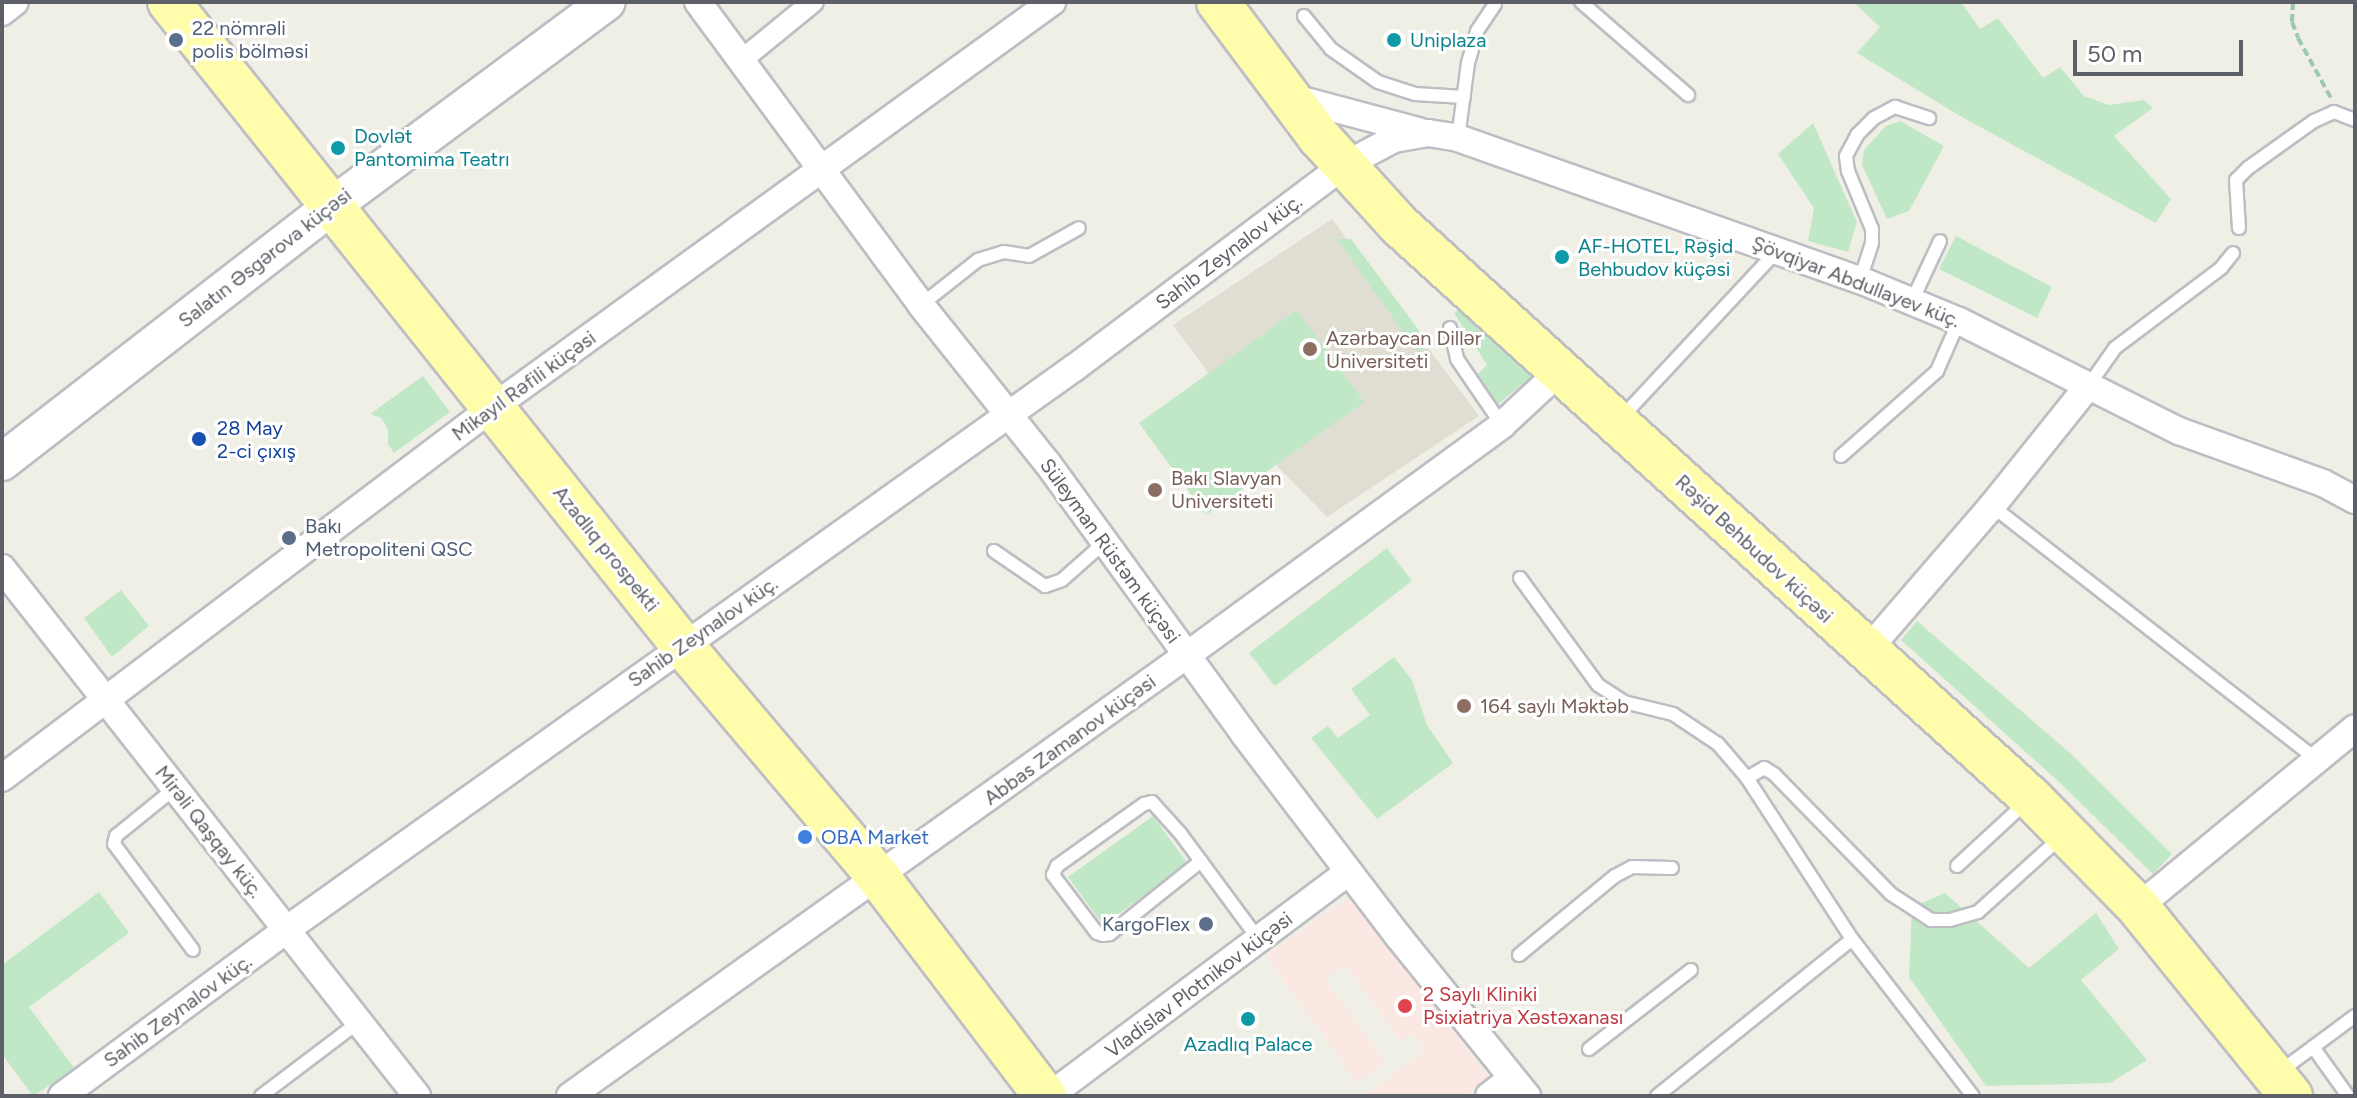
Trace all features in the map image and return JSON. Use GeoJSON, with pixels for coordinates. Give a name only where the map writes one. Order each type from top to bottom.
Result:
{"type":"FeatureCollection","features":[{"type":"Feature","properties":{"kind":"main road","name":"Azadlıq prospekti"},"geometry":{"type":"LineString","coordinates":[[169,2],[683,646],[879,878],[1047,1096]]}},
{"type":"Feature","properties":{"kind":"main road","name":"Salatın Əsgərova küçəsi"},"geometry":{"type":"LineString","coordinates":[[2,462],[333,205],[607,2]]}},
{"type":"Feature","properties":{"kind":"main road","name":"Rəşid Behbudov küçəsi"},"geometry":{"type":"LineString","coordinates":[[1230,10],[1287,96],[1343,166],[1399,225],[1866,652],[2031,798],[2138,907],[2284,1086]]}},
{"type":"Feature","properties":{"kind":"street"},"geometry":{"type":"LineString","coordinates":[[2,12],[15,2]]}},
{"type":"Feature","properties":{"kind":"street","name":"Süleyman Rüstəm küçəsi"},"geometry":{"type":"LineString","coordinates":[[698,2],[743,59],[921,305],[1009,414],[1105,542],[1348,872],[1519,1087]]}},
{"type":"Feature","properties":{"kind":"street"},"geometry":{"type":"LineString","coordinates":[[743,59],[813,2]]}},
{"type":"Feature","properties":{"kind":"street","name":"Mikayıl Rəfili küçəsi"},"geometry":{"type":"LineString","coordinates":[[2,778],[492,408],[1052,2]]}},
{"type":"Feature","properties":{"kind":"street"},"geometry":{"type":"LineString","coordinates":[[1287,96],[1428,133]]}},
{"type":"Feature","properties":{"kind":"street","name":"Şövqiyar Abdullayev küç."},"geometry":{"type":"LineString","coordinates":[[1343,166],[1394,139],[1428,133],[1458,138],[1860,280],[1959,321],[2196,438],[2323,483],[2355,500]]}},
{"type":"Feature","properties":{"kind":"street","name":"Sahib Zeynalov küç."},"geometry":{"type":"LineString","coordinates":[[62,1096],[286,930],[1009,414],[1343,166]]}},
{"type":"Feature","properties":{"kind":"street","name":"Abbas Zamanov küçəsi"},"geometry":{"type":"LineString","coordinates":[[570,1096],[879,878],[1502,425],[1560,371]]}},
{"type":"Feature","properties":{"kind":"street"},"geometry":{"type":"LineString","coordinates":[[1866,652],[1992,506],[2089,385]]}},
{"type":"Feature","properties":{"kind":"street","name":"Mirəli Qaşqay küç."},"geometry":{"type":"LineString","coordinates":[[2,568],[417,1096]]}},
{"type":"Feature","properties":{"kind":"street"},"geometry":{"type":"LineString","coordinates":[[2138,907],[2355,728]]}},
{"type":"Feature","properties":{"kind":"street","name":"Vladislav Plotnikov küçəsi"},"geometry":{"type":"LineString","coordinates":[[1047,1096],[1260,941],[1348,872]]}},
{"type":"Feature","properties":{"kind":"street"},"geometry":{"type":"LineString","coordinates":[[1489,1096],[1519,1087]]}},
{"type":"Feature","properties":{"kind":"lane"},"geometry":{"type":"LineString","coordinates":[[1581,2],[1688,95]]}},
{"type":"Feature","properties":{"kind":"lane"},"geometry":{"type":"LineString","coordinates":[[1458,138],[1468,63],[1477,31],[1497,3]]}},
{"type":"Feature","properties":{"kind":"lane"},"geometry":{"type":"LineString","coordinates":[[1304,16],[1331,49],[1378,82],[1415,94],[1464,97]]}},
{"type":"Feature","properties":{"kind":"lane"},"geometry":{"type":"LineString","coordinates":[[1860,280],[1872,243],[1872,229],[1848,171],[1846,156],[1857,135],[1874,118],[1895,107],[1929,118]]}},
{"type":"Feature","properties":{"kind":"lane"},"geometry":{"type":"LineString","coordinates":[[2239,228],[2236,180],[2314,121],[2334,112],[2355,120]]}},
{"type":"Feature","properties":{"kind":"lane"},"geometry":{"type":"LineString","coordinates":[[921,305],[978,260],[1004,252],[1029,256],[1079,228]]}},
{"type":"Feature","properties":{"kind":"lane"},"geometry":{"type":"LineString","coordinates":[[1912,301],[1940,241]]}},
{"type":"Feature","properties":{"kind":"lane"},"geometry":{"type":"LineString","coordinates":[[1617,423],[1778,249]]}},
{"type":"Feature","properties":{"kind":"lane"},"geometry":{"type":"LineString","coordinates":[[2089,385],[2115,348],[2221,268],[2233,253]]}},
{"type":"Feature","properties":{"kind":"lane"},"geometry":{"type":"LineString","coordinates":[[1841,456],[1937,371],[1959,321]]}},
{"type":"Feature","properties":{"kind":"lane"},"geometry":{"type":"LineString","coordinates":[[1450,328],[1457,359],[1502,425]]}},
{"type":"Feature","properties":{"kind":"lane"},"geometry":{"type":"LineString","coordinates":[[1992,506],[2317,760]]}},
{"type":"Feature","properties":{"kind":"lane"},"geometry":{"type":"LineString","coordinates":[[994,551],[1045,586],[1062,580],[1105,542]]}},
{"type":"Feature","properties":{"kind":"lane"},"geometry":{"type":"LineString","coordinates":[[1520,578],[1598,685],[1624,702],[1673,714],[1718,744],[1747,778],[1852,939],[1973,1096]]}},
{"type":"Feature","properties":{"kind":"lane"},"geometry":{"type":"LineString","coordinates":[[1747,778],[1764,768],[1774,774],[1815,821],[1891,894],[1931,920],[1950,920],[1978,912],[2065,833]]}},
{"type":"Feature","properties":{"kind":"lane"},"geometry":{"type":"LineString","coordinates":[[175,788],[116,836],[114,844],[193,950]]}},
{"type":"Feature","properties":{"kind":"lane"},"geometry":{"type":"LineString","coordinates":[[1957,866],[2031,798]]}},
{"type":"Feature","properties":{"kind":"lane"},"geometry":{"type":"LineString","coordinates":[[1201,861],[1110,934],[1103,935],[1097,933],[1053,875],[1057,866],[1144,804],[1152,802],[1201,861],[1260,941]]}},
{"type":"Feature","properties":{"kind":"lane"},"geometry":{"type":"LineString","coordinates":[[1519,955],[1615,876],[1632,867],[1672,868]]}},
{"type":"Feature","properties":{"kind":"lane"},"geometry":{"type":"LineString","coordinates":[[1657,1096],[1852,939]]}},
{"type":"Feature","properties":{"kind":"lane"},"geometry":{"type":"LineString","coordinates":[[1589,1049],[1691,970]]}},
{"type":"Feature","properties":{"kind":"lane"},"geometry":{"type":"LineString","coordinates":[[2284,1086],[2313,1047],[2355,1016]]}},
{"type":"Feature","properties":{"kind":"lane"},"geometry":{"type":"LineString","coordinates":[[261,1096],[359,1022]]}},
{"type":"Feature","properties":{"kind":"lane"},"geometry":{"type":"LineString","coordinates":[[2313,1047],[2348,1096]]}},
{"type":"Feature","properties":{"kind":"path"},"geometry":{"type":"LineString","coordinates":[[2293,2],[2292,22],[2326,86],[2334,112]]}},
{"type":"Feature","properties":{"kind":"shaded area","name":"Azərbaycan Dillər Universiteti"},"geometry":{"type":"Polygon","coordinates":[[[1332,219],[1479,416],[1327,517],[1276,465],[1173,325],[1332,219]]]}},
{"type":"Feature","properties":{"kind":"shaded area","name":"2 Saylı Kliniki Psixiatriya Xəstəxanası"},"geometry":{"type":"Polygon","coordinates":[[[1352,895],[1489,1078],[1463,1096],[1365,1096],[1425,1050],[1412,1033],[1401,1041],[1345,965],[1325,979],[1385,1062],[1357,1082],[1266,956],[1352,895]]]}},
{"type":"Feature","properties":{"kind":"green space"},"geometry":{"type":"Polygon","coordinates":[[[1853,2],[1961,2],[1980,29],[1998,18],[2043,78],[2060,67],[2084,96],[2109,105],[2144,100],[2153,108],[2114,136],[2171,199],[2156,223],[1960,116],[1857,53],[1880,27],[1853,2]]]}},
{"type":"Feature","properties":{"kind":"green space"},"geometry":{"type":"Polygon","coordinates":[[[1900,121],[1944,146],[1909,211],[1887,219],[1862,165],[1864,150],[1886,126],[1900,121]]]}},
{"type":"Feature","properties":{"kind":"green space"},"geometry":{"type":"Polygon","coordinates":[[[1813,123],[1857,222],[1848,252],[1808,241],[1814,208],[1778,154],[1813,123]]]}},
{"type":"Feature","properties":{"kind":"green space"},"geometry":{"type":"Polygon","coordinates":[[[1956,236],[2052,287],[2037,318],[1939,269],[1956,236]]]}},
{"type":"Feature","properties":{"kind":"green space"},"geometry":{"type":"Polygon","coordinates":[[[1337,239],[1351,239],[1430,345],[1417,352],[1337,239]]]}},
{"type":"Feature","properties":{"kind":"green space"},"geometry":{"type":"Polygon","coordinates":[[[1465,305],[1538,371],[1498,404],[1476,376],[1487,365],[1454,313],[1465,305]]]}},
{"type":"Feature","properties":{"kind":"green space"},"geometry":{"type":"Polygon","coordinates":[[[1297,310],[1364,402],[1206,515],[1139,423],[1297,310]]]}},
{"type":"Feature","properties":{"kind":"green space"},"geometry":{"type":"Polygon","coordinates":[[[423,376],[450,412],[394,453],[388,444],[388,429],[381,418],[370,414],[423,376]]]}},
{"type":"Feature","properties":{"kind":"green space"},"geometry":{"type":"Polygon","coordinates":[[[1387,548],[1412,581],[1275,686],[1249,653],[1387,548]]]}},
{"type":"Feature","properties":{"kind":"green space"},"geometry":{"type":"Polygon","coordinates":[[[121,590],[149,626],[112,657],[84,618],[121,590]]]}},
{"type":"Feature","properties":{"kind":"green space"},"geometry":{"type":"Polygon","coordinates":[[[1917,621],[2070,753],[2172,854],[2153,874],[2058,781],[1901,640],[1917,621]]]}},
{"type":"Feature","properties":{"kind":"green space"},"geometry":{"type":"Polygon","coordinates":[[[1394,657],[1412,680],[1427,725],[1453,763],[1377,819],[1311,738],[1328,726],[1338,738],[1370,715],[1351,689],[1394,657]]]}},
{"type":"Feature","properties":{"kind":"green space"},"geometry":{"type":"Polygon","coordinates":[[[1153,816],[1188,864],[1103,925],[1068,877],[1153,816]]]}},
{"type":"Feature","properties":{"kind":"green space"},"geometry":{"type":"Polygon","coordinates":[[[99,892],[129,933],[29,1007],[75,1069],[33,1096],[2,1054],[2,965],[99,892]]]}},
{"type":"Feature","properties":{"kind":"green space"},"geometry":{"type":"Polygon","coordinates":[[[1945,893],[2029,968],[2096,913],[2119,949],[2081,980],[2147,1060],[2110,1083],[1986,1086],[1909,977],[1912,907],[1945,893]]]}},
{"type":"Feature","properties":{"kind":"place","name":"22 nömrəli polis bölməsi"},"geometry":{"type":"Point","coordinates":[176,40]}},
{"type":"Feature","properties":{"kind":"place","name":"Uniplaza"},"geometry":{"type":"Point","coordinates":[1394,40]}},
{"type":"Feature","properties":{"kind":"place","name":"Dovlət Pantomima Teatrı"},"geometry":{"type":"Point","coordinates":[338,148]}},
{"type":"Feature","properties":{"kind":"place","name":"AF-HOTEL, Rəşid Behbudov küçəsi"},"geometry":{"type":"Point","coordinates":[1562,257]}},
{"type":"Feature","properties":{"kind":"place","name":"Azərbaycan Dillər Universiteti"},"geometry":{"type":"Point","coordinates":[1310,349]}},
{"type":"Feature","properties":{"kind":"place","name":"28 May 2-ci çıxış"},"geometry":{"type":"Point","coordinates":[199,439]}},
{"type":"Feature","properties":{"kind":"place","name":"Bakı Slavyan Universiteti"},"geometry":{"type":"Point","coordinates":[1155,490]}},
{"type":"Feature","properties":{"kind":"place","name":"Bakı Metropoliteni QSC"},"geometry":{"type":"Point","coordinates":[289,538]}},
{"type":"Feature","properties":{"kind":"place","name":"164 saylı Məktəb"},"geometry":{"type":"Point","coordinates":[1464,706]}},
{"type":"Feature","properties":{"kind":"place","name":"OBA Market"},"geometry":{"type":"Point","coordinates":[805,837]}},
{"type":"Feature","properties":{"kind":"place","name":"KargoFlex"},"geometry":{"type":"Point","coordinates":[1206,924]}},
{"type":"Feature","properties":{"kind":"place","name":"2 Saylı Kliniki Psixiatriya Xəstəxanası"},"geometry":{"type":"Point","coordinates":[1405,1006]}},
{"type":"Feature","properties":{"kind":"place","name":"Azadlıq Palace"},"geometry":{"type":"Point","coordinates":[1248,1019]}}]}
